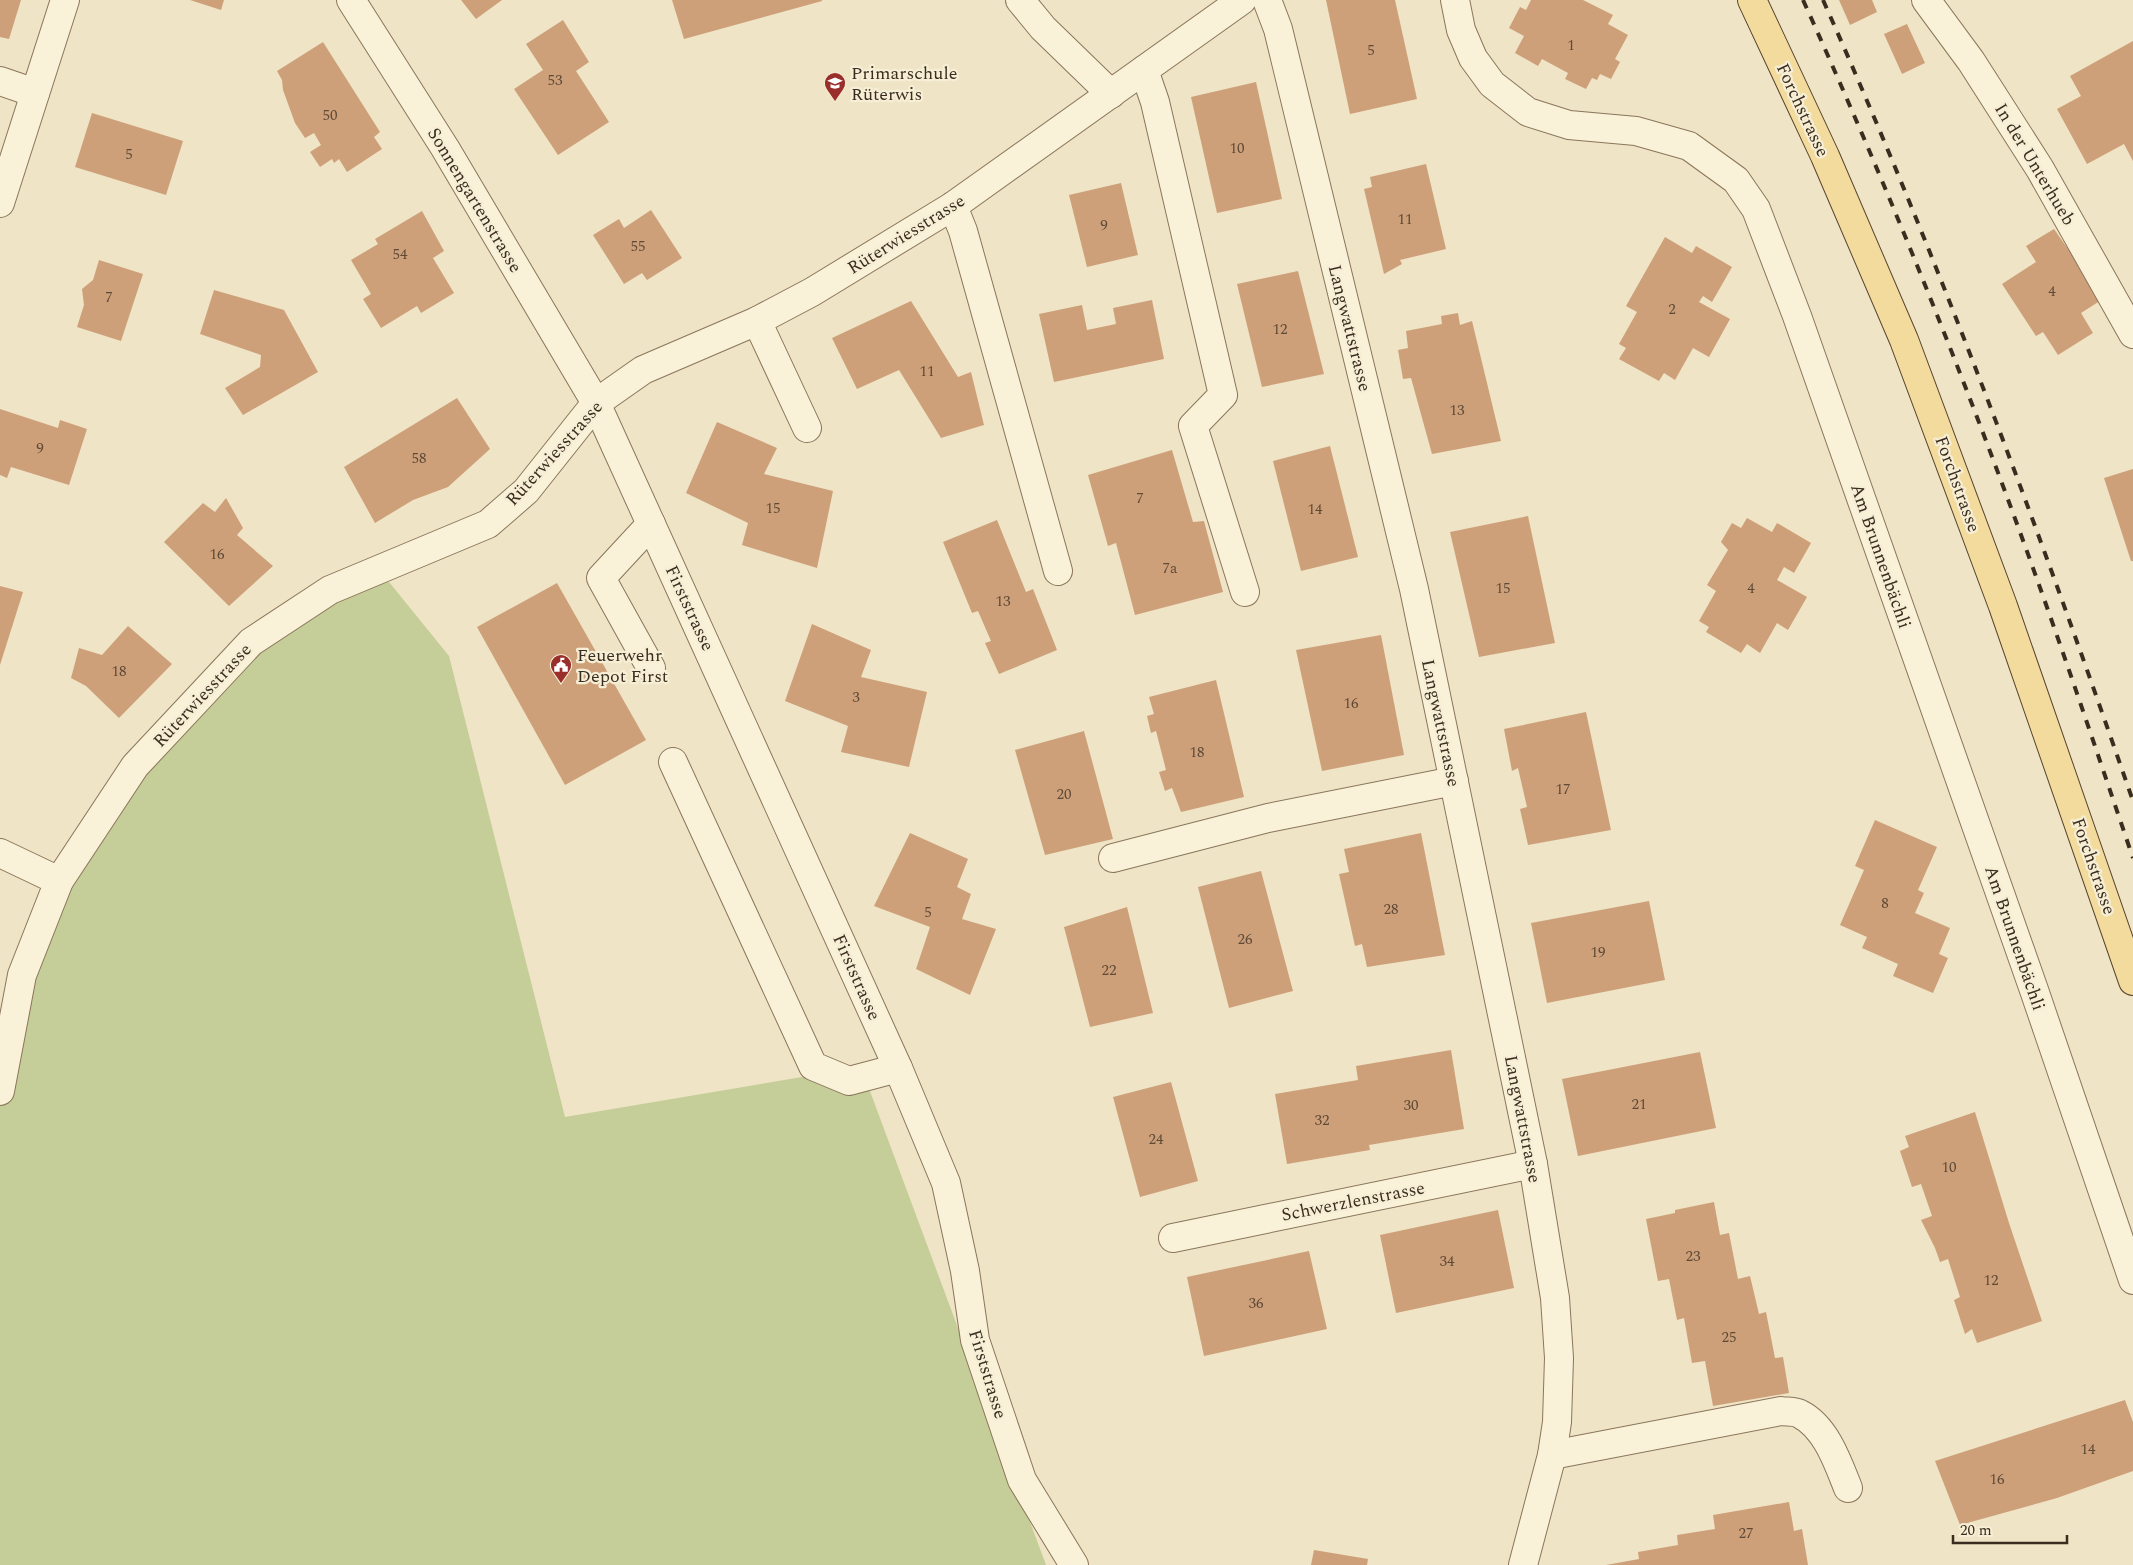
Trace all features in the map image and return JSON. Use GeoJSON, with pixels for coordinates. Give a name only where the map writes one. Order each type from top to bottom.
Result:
{"type":"FeatureCollection","features":[{"type":"Feature","properties":{"kind":"main road","name":"Forchstrasse"},"geometry":{"type":"LineString","coordinates":[[1752,0],[1825,156],[1904,340],[2004,606],[2133,981]]}},
{"type":"Feature","properties":{"kind":"street"},"geometry":{"type":"LineString","coordinates":[[0,204],[66,0]]}},
{"type":"Feature","properties":{"kind":"street","name":"Sonnengartenstrasse"},"geometry":{"type":"LineString","coordinates":[[351,0],[445,148],[596,403]]}},
{"type":"Feature","properties":{"kind":"street"},"geometry":{"type":"LineString","coordinates":[[1020,0],[1042,28],[1111,94]]}},
{"type":"Feature","properties":{"kind":"street","name":"Langwattstrasse"},"geometry":{"type":"LineString","coordinates":[[1267,0],[1278,29],[1414,589],[1533,1164],[1556,1298],[1559,1358],[1557,1422],[1552,1455],[1522,1565]]}},
{"type":"Feature","properties":{"kind":"street","name":"Am Brunnenbächli"},"geometry":{"type":"LineString","coordinates":[[1455,0],[1461,30],[1473,58],[1492,84],[1528,112],[1569,125],[1636,131],[1689,146],[1736,180],[1756,209],[1797,316],[2133,1280]]}},
{"type":"Feature","properties":{"kind":"street","name":"In der Unterhueb"},"geometry":{"type":"LineString","coordinates":[[1926,0],[1971,61],[2040,169],[2133,334]]}},
{"type":"Feature","properties":{"kind":"street","name":"Rüterwiesstrasse"},"geometry":{"type":"LineString","coordinates":[[0,1090],[22,975],[59,881],[135,766],[251,642],[330,590],[488,524],[526,491],[596,403],[643,370],[757,321],[812,292],[953,206],[1240,1]]}},
{"type":"Feature","properties":{"kind":"street"},"geometry":{"type":"LineString","coordinates":[[1144,70],[1154,102],[1223,395],[1193,426],[1245,592]]}},
{"type":"Feature","properties":{"kind":"street"},"geometry":{"type":"LineString","coordinates":[[0,81],[35,93]]}},
{"type":"Feature","properties":{"kind":"street"},"geometry":{"type":"LineString","coordinates":[[953,206],[963,231],[1058,571]]}},
{"type":"Feature","properties":{"kind":"street"},"geometry":{"type":"LineString","coordinates":[[757,321],[807,428]]}},
{"type":"Feature","properties":{"kind":"street","name":"Firststrasse"},"geometry":{"type":"LineString","coordinates":[[596,403],[898,1068],[946,1183],[965,1271],[975,1340],[1022,1480],[1074,1565]]}},
{"type":"Feature","properties":{"kind":"street"},"geometry":{"type":"LineString","coordinates":[[651,524],[601,578],[651,668]]}},
{"type":"Feature","properties":{"kind":"street"},"geometry":{"type":"LineString","coordinates":[[674,762],[813,1066],[849,1081],[898,1068]]}},
{"type":"Feature","properties":{"kind":"street"},"geometry":{"type":"LineString","coordinates":[[1113,858],[1268,818],[1454,781]]}},
{"type":"Feature","properties":{"kind":"street"},"geometry":{"type":"LineString","coordinates":[[0,853],[59,881]]}},
{"type":"Feature","properties":{"kind":"street","name":"Schwerzlenstrasse"},"geometry":{"type":"LineString","coordinates":[[1173,1238],[1533,1164]]}},
{"type":"Feature","properties":{"kind":"street"},"geometry":{"type":"LineString","coordinates":[[1552,1455],[1781,1411],[1800,1413],[1815,1426],[1838,1462],[1848,1488]]}},
{"type":"Feature","properties":{"kind":"green space"},"geometry":{"type":"Polygon","coordinates":[[[389,582],[449,656],[565,1117],[861,1067],[1046,1565],[0,1565],[0,1091],[59,881],[251,642],[330,590],[389,582]]]}},
{"type":"Feature","properties":{"kind":"building"},"geometry":{"type":"Polygon","coordinates":[[[0,0],[21,0],[9,39],[0,37],[0,0]]]}},
{"type":"Feature","properties":{"kind":"building"},"geometry":{"type":"Polygon","coordinates":[[[190,0],[224,0],[221,10],[190,0]]]}},
{"type":"Feature","properties":{"kind":"building"},"geometry":{"type":"Polygon","coordinates":[[[461,0],[502,0],[476,19],[461,0]]]}},
{"type":"Feature","properties":{"kind":"building"},"geometry":{"type":"Polygon","coordinates":[[[672,0],[822,0],[822,1],[684,39],[672,0]]]}},
{"type":"Feature","properties":{"kind":"building"},"geometry":{"type":"Polygon","coordinates":[[[1326,0],[1395,0],[1417,99],[1350,114],[1326,0]]]}},
{"type":"Feature","properties":{"kind":"building"},"geometry":{"type":"Polygon","coordinates":[[[1531,0],[1583,0],[1613,15],[1608,24],[1628,35],[1615,59],[1620,62],[1611,79],[1600,74],[1597,80],[1592,78],[1586,89],[1565,79],[1568,73],[1542,59],[1538,66],[1515,53],[1524,36],[1509,28],[1520,7],[1526,10],[1531,0]]]}},
{"type":"Feature","properties":{"kind":"building"},"geometry":{"type":"Polygon","coordinates":[[[1839,0],[1872,0],[1877,12],[1850,25],[1839,0]]]}},
{"type":"Feature","properties":{"kind":"building"},"geometry":{"type":"Polygon","coordinates":[[[563,20],[589,62],[576,71],[609,122],[558,155],[514,89],[543,70],[526,44],[563,20]]]}},
{"type":"Feature","properties":{"kind":"building"},"geometry":{"type":"Polygon","coordinates":[[[1907,24],[1925,63],[1902,74],[1884,34],[1907,24]]]}},
{"type":"Feature","properties":{"kind":"building"},"geometry":{"type":"Polygon","coordinates":[[[2133,41],[2133,161],[2124,144],[2087,164],[2057,109],[2081,96],[2070,76],[2133,41]]]}},
{"type":"Feature","properties":{"kind":"building"},"geometry":{"type":"Polygon","coordinates":[[[323,42],[380,132],[374,137],[382,149],[347,172],[339,159],[334,163],[332,159],[320,167],[310,152],[321,145],[314,133],[305,138],[295,123],[283,90],[282,80],[277,71],[323,42]]]}},
{"type":"Feature","properties":{"kind":"building"},"geometry":{"type":"Polygon","coordinates":[[[1256,82],[1282,199],[1217,213],[1191,97],[1256,82]]]}},
{"type":"Feature","properties":{"kind":"building"},"geometry":{"type":"Polygon","coordinates":[[[92,113],[183,141],[166,195],[75,167],[92,113]]]}},
{"type":"Feature","properties":{"kind":"building"},"geometry":{"type":"Polygon","coordinates":[[[1426,164],[1446,249],[1400,260],[1402,264],[1384,274],[1364,189],[1372,187],[1370,177],[1426,164]]]}},
{"type":"Feature","properties":{"kind":"building"},"geometry":{"type":"Polygon","coordinates":[[[1121,183],[1138,255],[1087,267],[1069,195],[1121,183]]]}},
{"type":"Feature","properties":{"kind":"building"},"geometry":{"type":"Polygon","coordinates":[[[651,210],[682,258],[647,280],[642,273],[624,284],[593,235],[619,219],[624,228],[651,210]]]}},
{"type":"Feature","properties":{"kind":"building"},"geometry":{"type":"Polygon","coordinates":[[[422,211],[444,251],[433,258],[454,293],[421,313],[417,306],[381,328],[363,299],[371,294],[351,260],[378,244],[375,239],[422,211]]]}},
{"type":"Feature","properties":{"kind":"building"},"geometry":{"type":"Polygon","coordinates":[[[2054,229],[2103,299],[2081,313],[2093,333],[2058,355],[2043,332],[2036,336],[2002,284],[2036,262],[2026,246],[2054,229]]]}},
{"type":"Feature","properties":{"kind":"building"},"geometry":{"type":"Polygon","coordinates":[[[1665,237],[1692,253],[1696,246],[1732,267],[1712,302],[1703,296],[1699,302],[1730,319],[1709,357],[1693,348],[1675,380],[1664,373],[1659,381],[1619,359],[1626,348],[1619,344],[1637,312],[1626,306],[1665,237]]]}},
{"type":"Feature","properties":{"kind":"building"},"geometry":{"type":"Polygon","coordinates":[[[99,260],[143,274],[121,341],[77,327],[84,305],[82,289],[93,280],[99,260]]]}},
{"type":"Feature","properties":{"kind":"building"},"geometry":{"type":"Polygon","coordinates":[[[1298,271],[1324,374],[1262,387],[1237,284],[1298,271]]]}},
{"type":"Feature","properties":{"kind":"building"},"geometry":{"type":"Polygon","coordinates":[[[214,290],[284,310],[318,372],[243,415],[225,388],[260,367],[261,355],[200,334],[214,290]]]}},
{"type":"Feature","properties":{"kind":"building"},"geometry":{"type":"Polygon","coordinates":[[[1152,300],[1164,359],[1054,382],[1039,314],[1082,305],[1087,330],[1116,324],[1113,308],[1152,300]]]}},
{"type":"Feature","properties":{"kind":"building"},"geometry":{"type":"Polygon","coordinates":[[[911,301],[958,377],[971,372],[984,425],[941,438],[899,370],[857,389],[832,338],[911,301]]]}},
{"type":"Feature","properties":{"kind":"building"},"geometry":{"type":"Polygon","coordinates":[[[1458,313],[1460,325],[1472,321],[1501,441],[1432,454],[1411,378],[1403,379],[1398,350],[1408,348],[1406,331],[1442,324],[1441,316],[1458,313]]]}},
{"type":"Feature","properties":{"kind":"building"},"geometry":{"type":"Polygon","coordinates":[[[457,398],[490,449],[448,487],[413,500],[375,523],[344,467],[457,398]]]}},
{"type":"Feature","properties":{"kind":"building"},"geometry":{"type":"Polygon","coordinates":[[[0,409],[58,428],[60,420],[87,429],[69,485],[11,467],[7,478],[0,475],[0,409]]]}},
{"type":"Feature","properties":{"kind":"building"},"geometry":{"type":"Polygon","coordinates":[[[717,422],[777,448],[764,474],[833,491],[817,568],[742,545],[748,523],[686,493],[717,422]]]}},
{"type":"Feature","properties":{"kind":"building"},"geometry":{"type":"Polygon","coordinates":[[[1330,446],[1358,557],[1301,571],[1273,461],[1330,446]]]}},
{"type":"Feature","properties":{"kind":"building"},"geometry":{"type":"Polygon","coordinates":[[[1172,450],[1193,522],[1204,521],[1223,592],[1135,615],[1116,543],[1108,546],[1088,475],[1172,450]]]}},
{"type":"Feature","properties":{"kind":"building"},"geometry":{"type":"Polygon","coordinates":[[[2133,469],[2133,561],[2131,561],[2104,478],[2133,469]]]}},
{"type":"Feature","properties":{"kind":"building"},"geometry":{"type":"Polygon","coordinates":[[[226,498],[243,528],[237,535],[273,566],[229,606],[164,542],[203,503],[215,512],[226,498]]]}},
{"type":"Feature","properties":{"kind":"building"},"geometry":{"type":"Polygon","coordinates":[[[1528,516],[1555,643],[1479,657],[1450,532],[1528,516]]]}},
{"type":"Feature","properties":{"kind":"building"},"geometry":{"type":"Polygon","coordinates":[[[1747,518],[1772,532],[1777,523],[1811,543],[1794,573],[1784,567],[1777,580],[1807,597],[1788,630],[1777,623],[1760,653],[1747,644],[1741,653],[1706,632],[1709,627],[1699,621],[1716,591],[1707,585],[1728,550],[1721,542],[1732,523],[1741,528],[1747,518]]]}},
{"type":"Feature","properties":{"kind":"building"},"geometry":{"type":"Polygon","coordinates":[[[997,520],[1026,592],[1033,589],[1057,650],[999,674],[985,643],[991,641],[978,611],[972,613],[943,542],[997,520]]]}},
{"type":"Feature","properties":{"kind":"building","name":"Feuerwehr Depot First"},"geometry":{"type":"Polygon","coordinates":[[[557,583],[646,740],[565,785],[477,627],[557,583]]]}},
{"type":"Feature","properties":{"kind":"building"},"geometry":{"type":"Polygon","coordinates":[[[0,586],[23,592],[0,665],[0,586]]]}},
{"type":"Feature","properties":{"kind":"building"},"geometry":{"type":"Polygon","coordinates":[[[812,624],[871,650],[861,677],[927,692],[909,767],[841,752],[848,726],[785,701],[812,624]]]}},
{"type":"Feature","properties":{"kind":"building"},"geometry":{"type":"Polygon","coordinates":[[[128,626],[172,664],[119,718],[86,686],[71,678],[79,648],[102,655],[128,626]]]}},
{"type":"Feature","properties":{"kind":"building"},"geometry":{"type":"Polygon","coordinates":[[[1381,635],[1404,755],[1322,771],[1296,650],[1381,635]]]}},
{"type":"Feature","properties":{"kind":"building"},"geometry":{"type":"Polygon","coordinates":[[[1216,680],[1244,797],[1181,812],[1172,788],[1165,791],[1159,772],[1166,770],[1156,731],[1151,733],[1147,716],[1154,714],[1149,697],[1216,680]]]}},
{"type":"Feature","properties":{"kind":"building"},"geometry":{"type":"Polygon","coordinates":[[[1586,712],[1611,830],[1528,845],[1520,809],[1527,807],[1518,768],[1512,771],[1504,729],[1586,712]]]}},
{"type":"Feature","properties":{"kind":"building"},"geometry":{"type":"Polygon","coordinates":[[[1084,731],[1113,839],[1045,855],[1015,750],[1084,731]]]}},
{"type":"Feature","properties":{"kind":"building"},"geometry":{"type":"Polygon","coordinates":[[[1875,820],[1937,847],[1918,890],[1924,893],[1915,913],[1950,928],[1939,954],[1948,958],[1933,993],[1893,976],[1898,964],[1862,948],[1867,937],[1840,925],[1864,870],[1855,866],[1875,820]]]}},
{"type":"Feature","properties":{"kind":"building"},"geometry":{"type":"Polygon","coordinates":[[[910,833],[968,859],[957,887],[971,894],[962,919],[996,929],[970,995],[916,969],[930,927],[874,906],[910,833]]]}},
{"type":"Feature","properties":{"kind":"building"},"geometry":{"type":"Polygon","coordinates":[[[1421,833],[1445,955],[1367,967],[1362,944],[1355,946],[1339,874],[1349,872],[1344,849],[1421,833]]]}},
{"type":"Feature","properties":{"kind":"building"},"geometry":{"type":"Polygon","coordinates":[[[1261,871],[1293,991],[1229,1008],[1198,887],[1261,871]]]}},
{"type":"Feature","properties":{"kind":"building"},"geometry":{"type":"Polygon","coordinates":[[[1649,901],[1665,980],[1547,1003],[1531,923],[1649,901]]]}},
{"type":"Feature","properties":{"kind":"building"},"geometry":{"type":"Polygon","coordinates":[[[1127,907],[1153,1013],[1090,1027],[1064,927],[1127,907]]]}},
{"type":"Feature","properties":{"kind":"building"},"geometry":{"type":"Polygon","coordinates":[[[1451,1050],[1464,1129],[1369,1145],[1370,1150],[1287,1164],[1275,1094],[1358,1080],[1356,1066],[1451,1050]]]}},
{"type":"Feature","properties":{"kind":"building"},"geometry":{"type":"Polygon","coordinates":[[[1700,1052],[1716,1128],[1578,1156],[1562,1079],[1700,1052]]]}},
{"type":"Feature","properties":{"kind":"building"},"geometry":{"type":"Polygon","coordinates":[[[1171,1082],[1198,1181],[1140,1197],[1113,1097],[1171,1082]]]}},
{"type":"Feature","properties":{"kind":"building"},"geometry":{"type":"Polygon","coordinates":[[[1975,1112],[2009,1223],[2042,1321],[1977,1343],[1972,1329],[1965,1334],[1954,1300],[1960,1297],[1948,1259],[1940,1262],[1921,1220],[1932,1216],[1921,1184],[1912,1187],[1900,1151],[1909,1147],[1905,1136],[1975,1112]]]}},
{"type":"Feature","properties":{"kind":"building"},"geometry":{"type":"Polygon","coordinates":[[[1714,1202],[1720,1235],[1729,1233],[1738,1279],[1750,1276],[1759,1314],[1766,1312],[1775,1358],[1783,1357],[1789,1393],[1713,1406],[1705,1361],[1692,1363],[1684,1318],[1677,1320],[1669,1279],[1658,1281],[1646,1219],[1675,1213],[1675,1210],[1714,1202]]]}},
{"type":"Feature","properties":{"kind":"building"},"geometry":{"type":"Polygon","coordinates":[[[1498,1210],[1514,1288],[1396,1313],[1380,1235],[1498,1210]]]}},
{"type":"Feature","properties":{"kind":"building"},"geometry":{"type":"Polygon","coordinates":[[[1309,1251],[1327,1329],[1204,1356],[1187,1277],[1309,1251]]]}},
{"type":"Feature","properties":{"kind":"building"},"geometry":{"type":"Polygon","coordinates":[[[2125,1400],[2133,1422],[2133,1471],[2057,1498],[1960,1525],[1935,1461],[2125,1400]]]}},
{"type":"Feature","properties":{"kind":"building"},"geometry":{"type":"Polygon","coordinates":[[[1789,1502],[1794,1531],[1802,1529],[1808,1565],[1606,1565],[1639,1559],[1638,1552],[1678,1545],[1677,1535],[1715,1529],[1713,1515],[1789,1502]]]}},
{"type":"Feature","properties":{"kind":"building"},"geometry":{"type":"Polygon","coordinates":[[[1314,1550],[1368,1559],[1367,1565],[1311,1565],[1314,1550]]]}},
{"type":"Feature","properties":{"kind":"railway"},"geometry":{"type":"LineString","coordinates":[[1803,0],[1902,228],[1993,458],[2049,613],[2133,858]]}},
{"type":"Feature","properties":{"kind":"railway"},"geometry":{"type":"LineString","coordinates":[[1823,0],[1908,198],[1987,397],[2133,801]]}},
{"type":"Feature","properties":{"kind":"place","name":"Primarschule Rüterwis"},"geometry":{"type":"Point","coordinates":[835,102]}},
{"type":"Feature","properties":{"kind":"place","name":"Feuerwehr Depot First"},"geometry":{"type":"Point","coordinates":[561,684]}}]}
